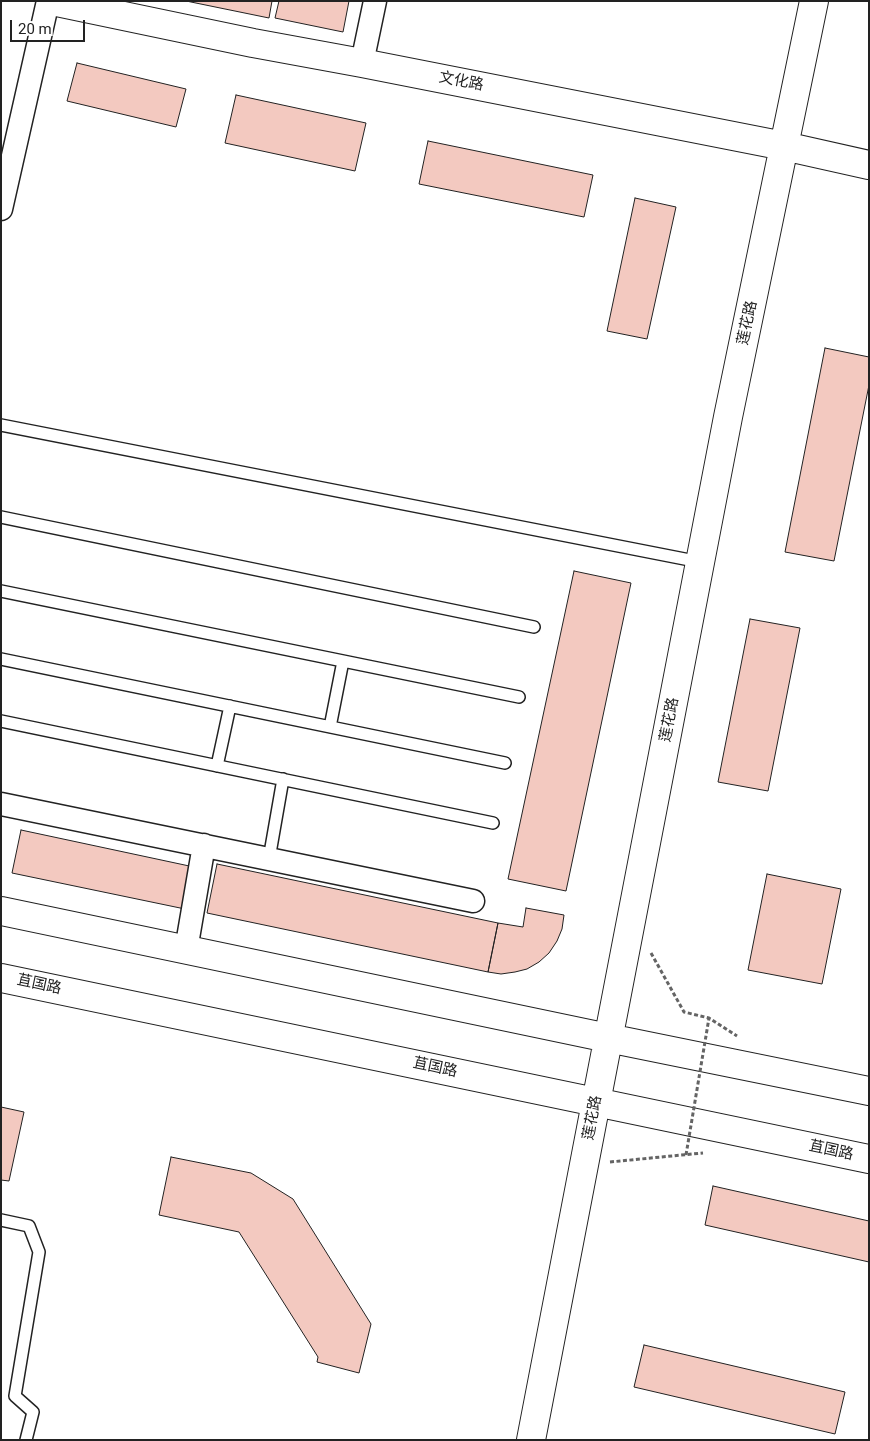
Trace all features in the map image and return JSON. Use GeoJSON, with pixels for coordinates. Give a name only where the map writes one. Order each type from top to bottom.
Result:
{"type":"FeatureCollection","features":[{"type":"Feature","properties":{"kind":"street"},"geometry":{"type":"LineString","coordinates":[[1,209],[48,1]]}},
{"type":"Feature","properties":{"kind":"street","name":"文化路"},"geometry":{"type":"LineString","coordinates":[[52,1],[253,43],[784,146],[869,165]]}},
{"type":"Feature","properties":{"kind":"street"},"geometry":{"type":"LineString","coordinates":[[362,63],[375,1]]}},
{"type":"Feature","properties":{"kind":"street","name":"莲花路"},"geometry":{"type":"LineString","coordinates":[[531,1440],[728,417],[814,1]]}},
{"type":"Feature","properties":{"kind":"street"},"geometry":{"type":"LineString","coordinates":[[1,804],[473,901]]}},
{"type":"Feature","properties":{"kind":"street"},"geometry":{"type":"LineString","coordinates":[[186,950],[204,845]]}},
{"type":"Feature","properties":{"kind":"street"},"geometry":{"type":"LineString","coordinates":[[1,911],[608,1038],[869,1090]]}},
{"type":"Feature","properties":{"kind":"street","name":"苴国路"},"geometry":{"type":"LineString","coordinates":[[1,978],[869,1159]]}},
{"type":"Feature","properties":{"kind":"lane"},"geometry":{"type":"LineString","coordinates":[[1,425],[700,562]]}},
{"type":"Feature","properties":{"kind":"lane"},"geometry":{"type":"LineString","coordinates":[[1,517],[534,627]]}},
{"type":"Feature","properties":{"kind":"lane"},"geometry":{"type":"LineString","coordinates":[[1,590],[519,697]]}},
{"type":"Feature","properties":{"kind":"lane"},"geometry":{"type":"LineString","coordinates":[[1,659],[505,763]]}},
{"type":"Feature","properties":{"kind":"lane"},"geometry":{"type":"LineString","coordinates":[[330,727],[343,661]]}},
{"type":"Feature","properties":{"kind":"lane"},"geometry":{"type":"LineString","coordinates":[[217,766],[230,706]]}},
{"type":"Feature","properties":{"kind":"lane"},"geometry":{"type":"LineString","coordinates":[[1,721],[493,822]]}},
{"type":"Feature","properties":{"kind":"lane"},"geometry":{"type":"LineString","coordinates":[[269,859],[282,779]]}},
{"type":"Feature","properties":{"kind":"lane"},"geometry":{"type":"LineString","coordinates":[[1,1220],[29,1226],[39,1252],[15,1396],[33,1412],[26,1440]]}},
{"type":"Feature","properties":{"kind":"path"},"geometry":{"type":"LineString","coordinates":[[584,1164],[686,1155],[709,1018],[684,1012],[651,952]]}},
{"type":"Feature","properties":{"kind":"building"},"geometry":{"type":"Polygon","coordinates":[[[186,1],[272,1],[269,18],[186,1]]]}},
{"type":"Feature","properties":{"kind":"building"},"geometry":{"type":"Polygon","coordinates":[[[279,1],[349,1],[343,32],[275,18],[279,1]]]}},
{"type":"Feature","properties":{"kind":"building"},"geometry":{"type":"Polygon","coordinates":[[[77,63],[186,89],[176,127],[67,101],[77,63]]]}},
{"type":"Feature","properties":{"kind":"building"},"geometry":{"type":"Polygon","coordinates":[[[236,95],[366,123],[355,171],[225,143],[236,95]]]}},
{"type":"Feature","properties":{"kind":"building"},"geometry":{"type":"Polygon","coordinates":[[[428,141],[593,175],[584,217],[419,184],[428,141]]]}},
{"type":"Feature","properties":{"kind":"building"},"geometry":{"type":"Polygon","coordinates":[[[635,198],[676,207],[647,339],[607,331],[635,198]]]}},
{"type":"Feature","properties":{"kind":"building"},"geometry":{"type":"Polygon","coordinates":[[[825,348],[869,357],[869,385],[834,561],[785,552],[825,348]]]}},
{"type":"Feature","properties":{"kind":"building"},"geometry":{"type":"Polygon","coordinates":[[[574,571],[631,583],[566,891],[508,879],[574,571]]]}},
{"type":"Feature","properties":{"kind":"building"},"geometry":{"type":"Polygon","coordinates":[[[750,619],[800,628],[768,791],[718,782],[750,619]]]}},
{"type":"Feature","properties":{"kind":"building"},"geometry":{"type":"Polygon","coordinates":[[[21,830],[194,867],[185,909],[12,873],[21,830]]]}},
{"type":"Feature","properties":{"kind":"building"},"geometry":{"type":"Polygon","coordinates":[[[217,864],[498,923],[488,972],[207,913],[217,864]]]}},
{"type":"Feature","properties":{"kind":"building"},"geometry":{"type":"Polygon","coordinates":[[[767,874],[841,889],[822,984],[748,970],[767,874]]]}},
{"type":"Feature","properties":{"kind":"building"},"geometry":{"type":"Polygon","coordinates":[[[526,908],[564,915],[562,929],[557,941],[549,953],[527,969],[501,974],[488,972],[498,923],[523,927],[526,908]]]}},
{"type":"Feature","properties":{"kind":"building"},"geometry":{"type":"Polygon","coordinates":[[[1,1107],[24,1112],[9,1181],[1,1180],[1,1107]]]}},
{"type":"Feature","properties":{"kind":"building"},"geometry":{"type":"Polygon","coordinates":[[[171,1157],[251,1173],[293,1199],[371,1324],[359,1373],[317,1362],[318,1357],[239,1232],[159,1215],[171,1157]]]}},
{"type":"Feature","properties":{"kind":"building"},"geometry":{"type":"Polygon","coordinates":[[[713,1186],[869,1221],[869,1262],[705,1225],[713,1186]]]}},
{"type":"Feature","properties":{"kind":"building"},"geometry":{"type":"Polygon","coordinates":[[[644,1345],[845,1392],[835,1434],[634,1387],[644,1345]]]}}]}
